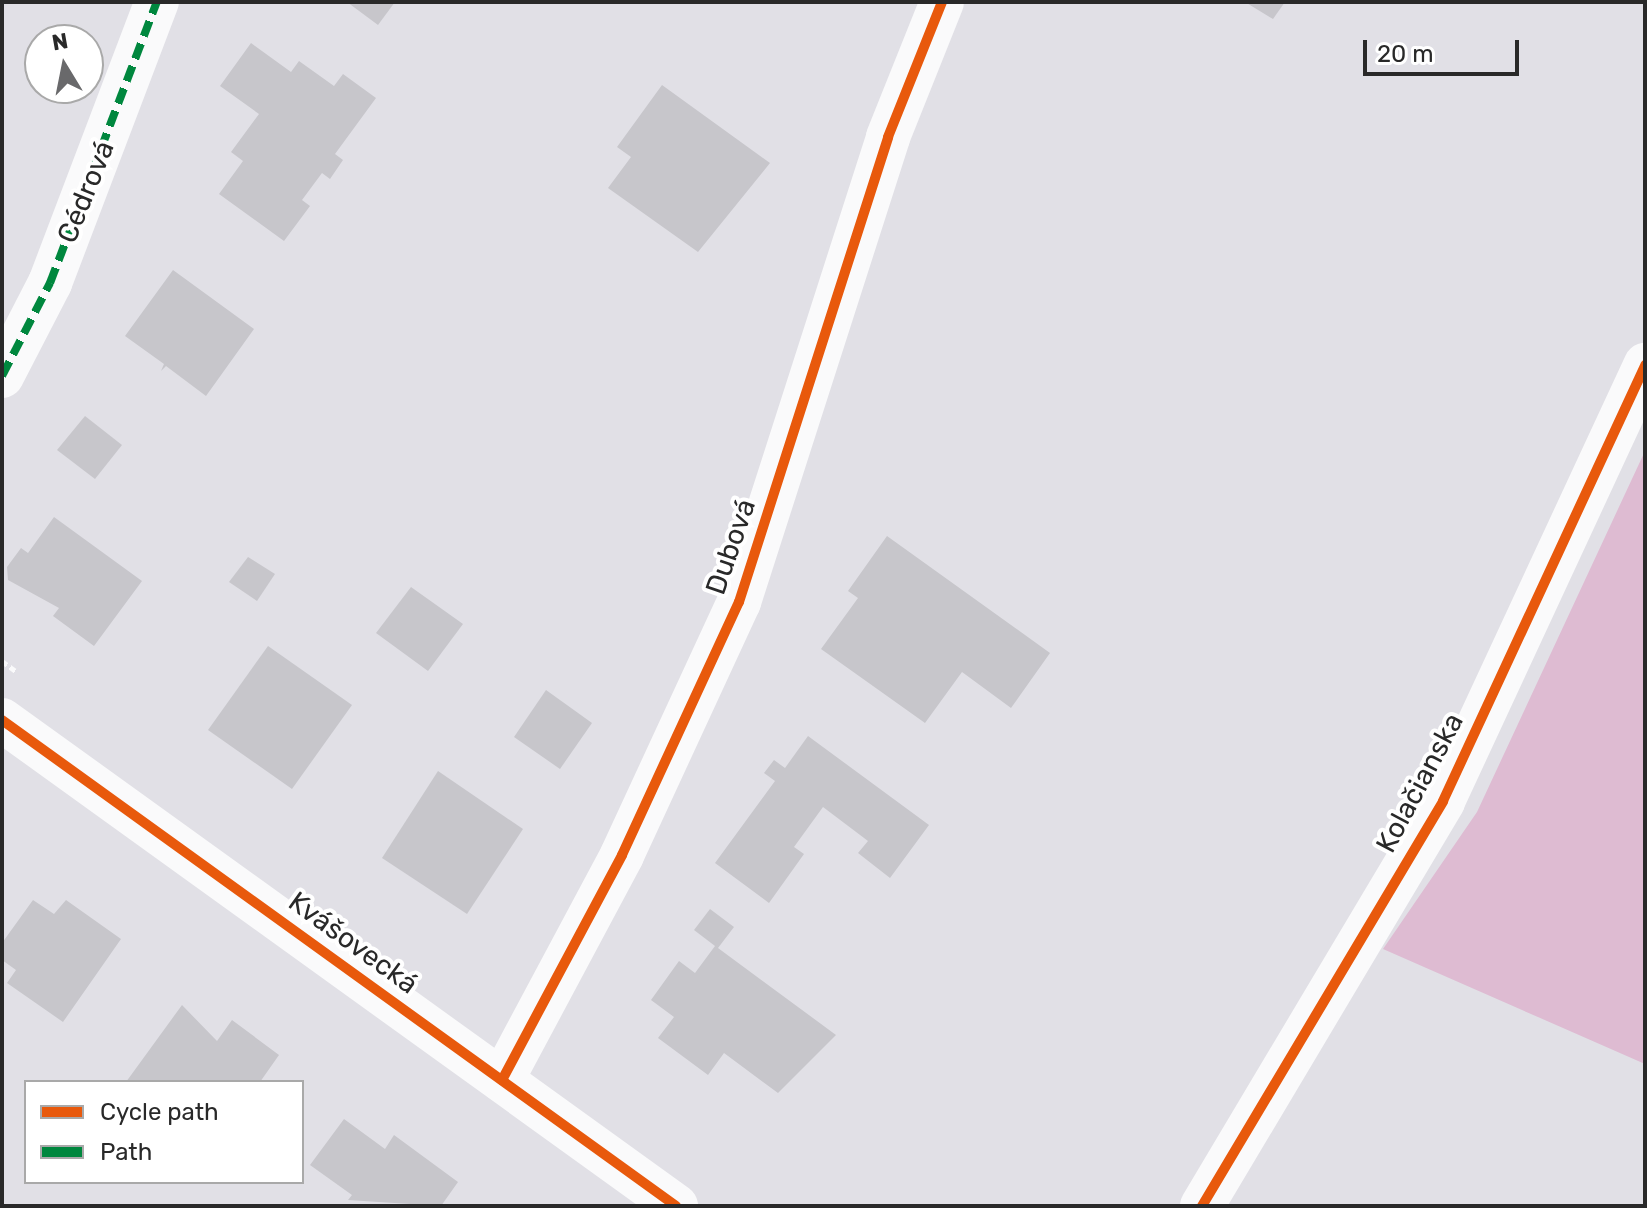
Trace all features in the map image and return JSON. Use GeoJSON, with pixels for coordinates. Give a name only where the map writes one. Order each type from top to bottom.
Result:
{"type":"FeatureCollection","features":[{"type":"Feature","properties":{"kind":"street","name":"Cédrová"},"geometry":{"type":"LineString","coordinates":[[2,376],[50,283],[157,2]]}},
{"type":"Feature","properties":{"kind":"street","name":"Dubová"},"geometry":{"type":"LineString","coordinates":[[502,1080],[622,855],[739,602],[888,137],[942,2]]}},
{"type":"Feature","properties":{"kind":"street","name":"Kolačianska"},"geometry":{"type":"LineString","coordinates":[[1202,1206],[1443,801],[1645,365]]}},
{"type":"Feature","properties":{"kind":"street","name":"Kvášovecká"},"geometry":{"type":"LineString","coordinates":[[2,720],[676,1206]]}},
{"type":"Feature","properties":{"kind":"shaded area"},"geometry":{"type":"Polygon","coordinates":[[[1645,451],[1645,1064],[1383,949],[1477,812],[1645,451]]]}},
{"type":"Feature","properties":{"kind":"building"},"geometry":{"type":"Polygon","coordinates":[[[347,2],[395,2],[378,25],[347,2]]]}},
{"type":"Feature","properties":{"kind":"building"},"geometry":{"type":"Polygon","coordinates":[[[1245,2],[1285,2],[1273,19],[1245,2]]]}},
{"type":"Feature","properties":{"kind":"building"},"geometry":{"type":"Polygon","coordinates":[[[251,43],[291,72],[299,61],[334,86],[343,74],[376,98],[335,154],[343,160],[330,179],[322,173],[302,200],[310,206],[284,241],[219,194],[243,161],[231,152],[259,114],[220,86],[251,43]]]}},
{"type":"Feature","properties":{"kind":"building"},"geometry":{"type":"Polygon","coordinates":[[[662,85],[770,163],[698,252],[608,188],[631,157],[617,147],[662,85]]]}},
{"type":"Feature","properties":{"kind":"building"},"geometry":{"type":"Polygon","coordinates":[[[173,270],[254,329],[206,396],[166,366],[161,371],[164,364],[125,336],[173,270]]]}},
{"type":"Feature","properties":{"kind":"building"},"geometry":{"type":"Polygon","coordinates":[[[85,416],[122,445],[95,479],[57,450],[85,416]]]}},
{"type":"Feature","properties":{"kind":"building"},"geometry":{"type":"Polygon","coordinates":[[[54,517],[142,581],[94,646],[53,616],[59,608],[8,580],[7,567],[21,548],[28,553],[54,517]]]}},
{"type":"Feature","properties":{"kind":"building"},"geometry":{"type":"Polygon","coordinates":[[[887,536],[1050,653],[1011,708],[962,672],[925,723],[821,649],[858,598],[848,591],[887,536]]]}},
{"type":"Feature","properties":{"kind":"building"},"geometry":{"type":"Polygon","coordinates":[[[248,557],[275,574],[257,601],[229,582],[248,557]]]}},
{"type":"Feature","properties":{"kind":"building"},"geometry":{"type":"Polygon","coordinates":[[[411,587],[463,624],[428,671],[376,633],[411,587]]]}},
{"type":"Feature","properties":{"kind":"building"},"geometry":{"type":"Polygon","coordinates":[[[268,646],[352,705],[292,789],[208,730],[268,646]]]}},
{"type":"Feature","properties":{"kind":"building"},"geometry":{"type":"Polygon","coordinates":[[[546,690],[592,723],[560,769],[514,737],[546,690]]]}},
{"type":"Feature","properties":{"kind":"building"},"geometry":{"type":"Polygon","coordinates":[[[808,736],[929,825],[890,878],[858,853],[868,841],[823,807],[794,847],[804,854],[769,903],[715,863],[775,781],[764,773],[774,760],[785,768],[808,736]]]}},
{"type":"Feature","properties":{"kind":"building"},"geometry":{"type":"Polygon","coordinates":[[[438,771],[523,829],[467,914],[382,858],[438,771]]]}},
{"type":"Feature","properties":{"kind":"building"},"geometry":{"type":"Polygon","coordinates":[[[33,900],[54,914],[66,900],[121,939],[63,1022],[7,983],[16,970],[2,960],[2,943],[33,900]]]}},
{"type":"Feature","properties":{"kind":"building"},"geometry":{"type":"Polygon","coordinates":[[[710,909],[734,927],[718,948],[836,1035],[778,1093],[724,1053],[708,1075],[658,1038],[674,1017],[651,1000],[679,961],[695,973],[715,946],[694,930],[710,909]]]}},
{"type":"Feature","properties":{"kind":"building"},"geometry":{"type":"Polygon","coordinates":[[[182,1005],[217,1041],[232,1020],[279,1055],[261,1080],[127,1080],[182,1005]]]}},
{"type":"Feature","properties":{"kind":"building"},"geometry":{"type":"Polygon","coordinates":[[[344,1119],[385,1149],[394,1135],[458,1182],[441,1206],[348,1200],[352,1195],[310,1165],[344,1119]]]}},
{"type":"Feature","properties":{"kind":"marked path"},"geometry":{"type":"LineString","coordinates":[[2,376],[50,283],[157,2]]}},
{"type":"Feature","properties":{"kind":"cycle path"},"geometry":{"type":"LineString","coordinates":[[502,1080],[622,855],[739,602],[888,137],[942,2]]}},
{"type":"Feature","properties":{"kind":"cycle path"},"geometry":{"type":"LineString","coordinates":[[1202,1206],[1443,801],[1645,365]]}},
{"type":"Feature","properties":{"kind":"cycle path"},"geometry":{"type":"LineString","coordinates":[[2,720],[676,1206]]}}]}
